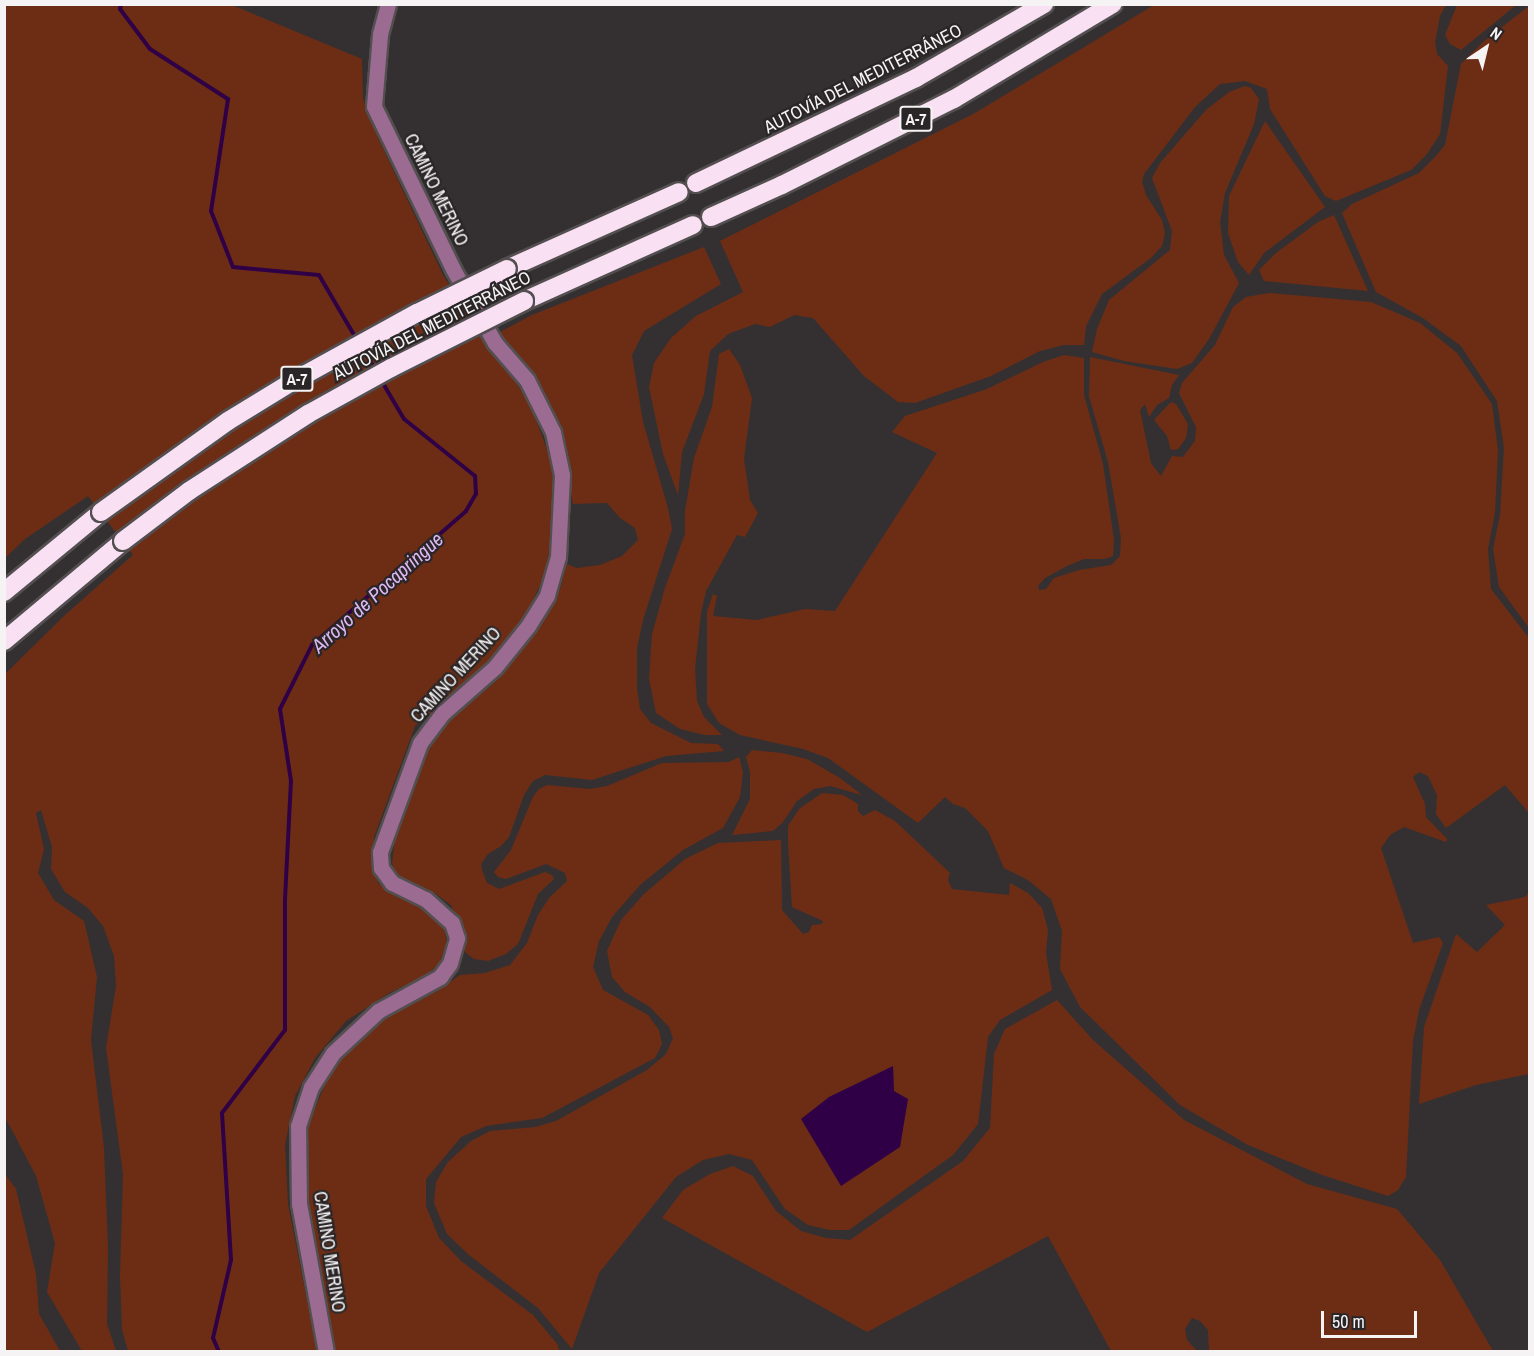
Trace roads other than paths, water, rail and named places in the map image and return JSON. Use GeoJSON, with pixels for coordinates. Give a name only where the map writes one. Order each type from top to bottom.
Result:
{"type":"FeatureCollection","features":[{"type":"Feature","properties":{"kind":"highway","name":"AUTOVÍA DEL MEDITERRÁNEO"},"geometry":{"type":"LineString","coordinates":[[696,183],[907,83],[1044,4]]}},
{"type":"Feature","properties":{"kind":"highway","name":"A-7"},"geometry":{"type":"LineString","coordinates":[[711,217],[804,175],[954,99],[1113,4]]}},
{"type":"Feature","properties":{"kind":"highway","name":"AUTOVÍA DEL MEDITERRÁNEO"},"geometry":{"type":"LineString","coordinates":[[4,592],[101,512],[219,427],[290,383],[417,313],[507,269],[679,192]]}},
{"type":"Feature","properties":{"kind":"highway","name":"AUTOVÍA DEL MEDITERRÁNEO"},"geometry":{"type":"LineString","coordinates":[[4,641],[123,541],[189,491],[308,414],[391,368],[524,301],[693,225]]}},
{"type":"Feature","properties":{"kind":"street","name":"CAMINO MERINO"},"geometry":{"type":"LineString","coordinates":[[326,1352],[299,1204],[298,1126],[311,1087],[333,1053],[378,1011],[440,976],[450,963],[457,938],[452,923],[425,899],[392,883],[381,868],[380,852],[420,743],[443,713],[495,667],[528,626],[547,595],[558,557],[562,475],[553,432],[527,380],[495,344],[453,269],[374,106],[380,34],[388,4]]}},
{"type":"Feature","properties":{"kind":"waterway","name":"Arroyo de Pocapringue"},"geometry":{"type":"LineString","coordinates":[[121,4],[120,9],[150,49],[228,99],[211,211],[233,267],[319,275],[357,340]]}},
{"type":"Feature","properties":{"kind":"waterway","name":"Arroyo de Pocapringue"},"geometry":{"type":"LineString","coordinates":[[363,349],[376,371]]}},
{"type":"Feature","properties":{"kind":"waterway","name":"Arroyo de Pocapringue"},"geometry":{"type":"LineString","coordinates":[[219,1352],[213,1338],[231,1260],[222,1113],[285,1030],[285,899],[291,781],[280,709],[312,645],[466,511],[476,494],[475,476],[404,419],[381,380]]}}]}
